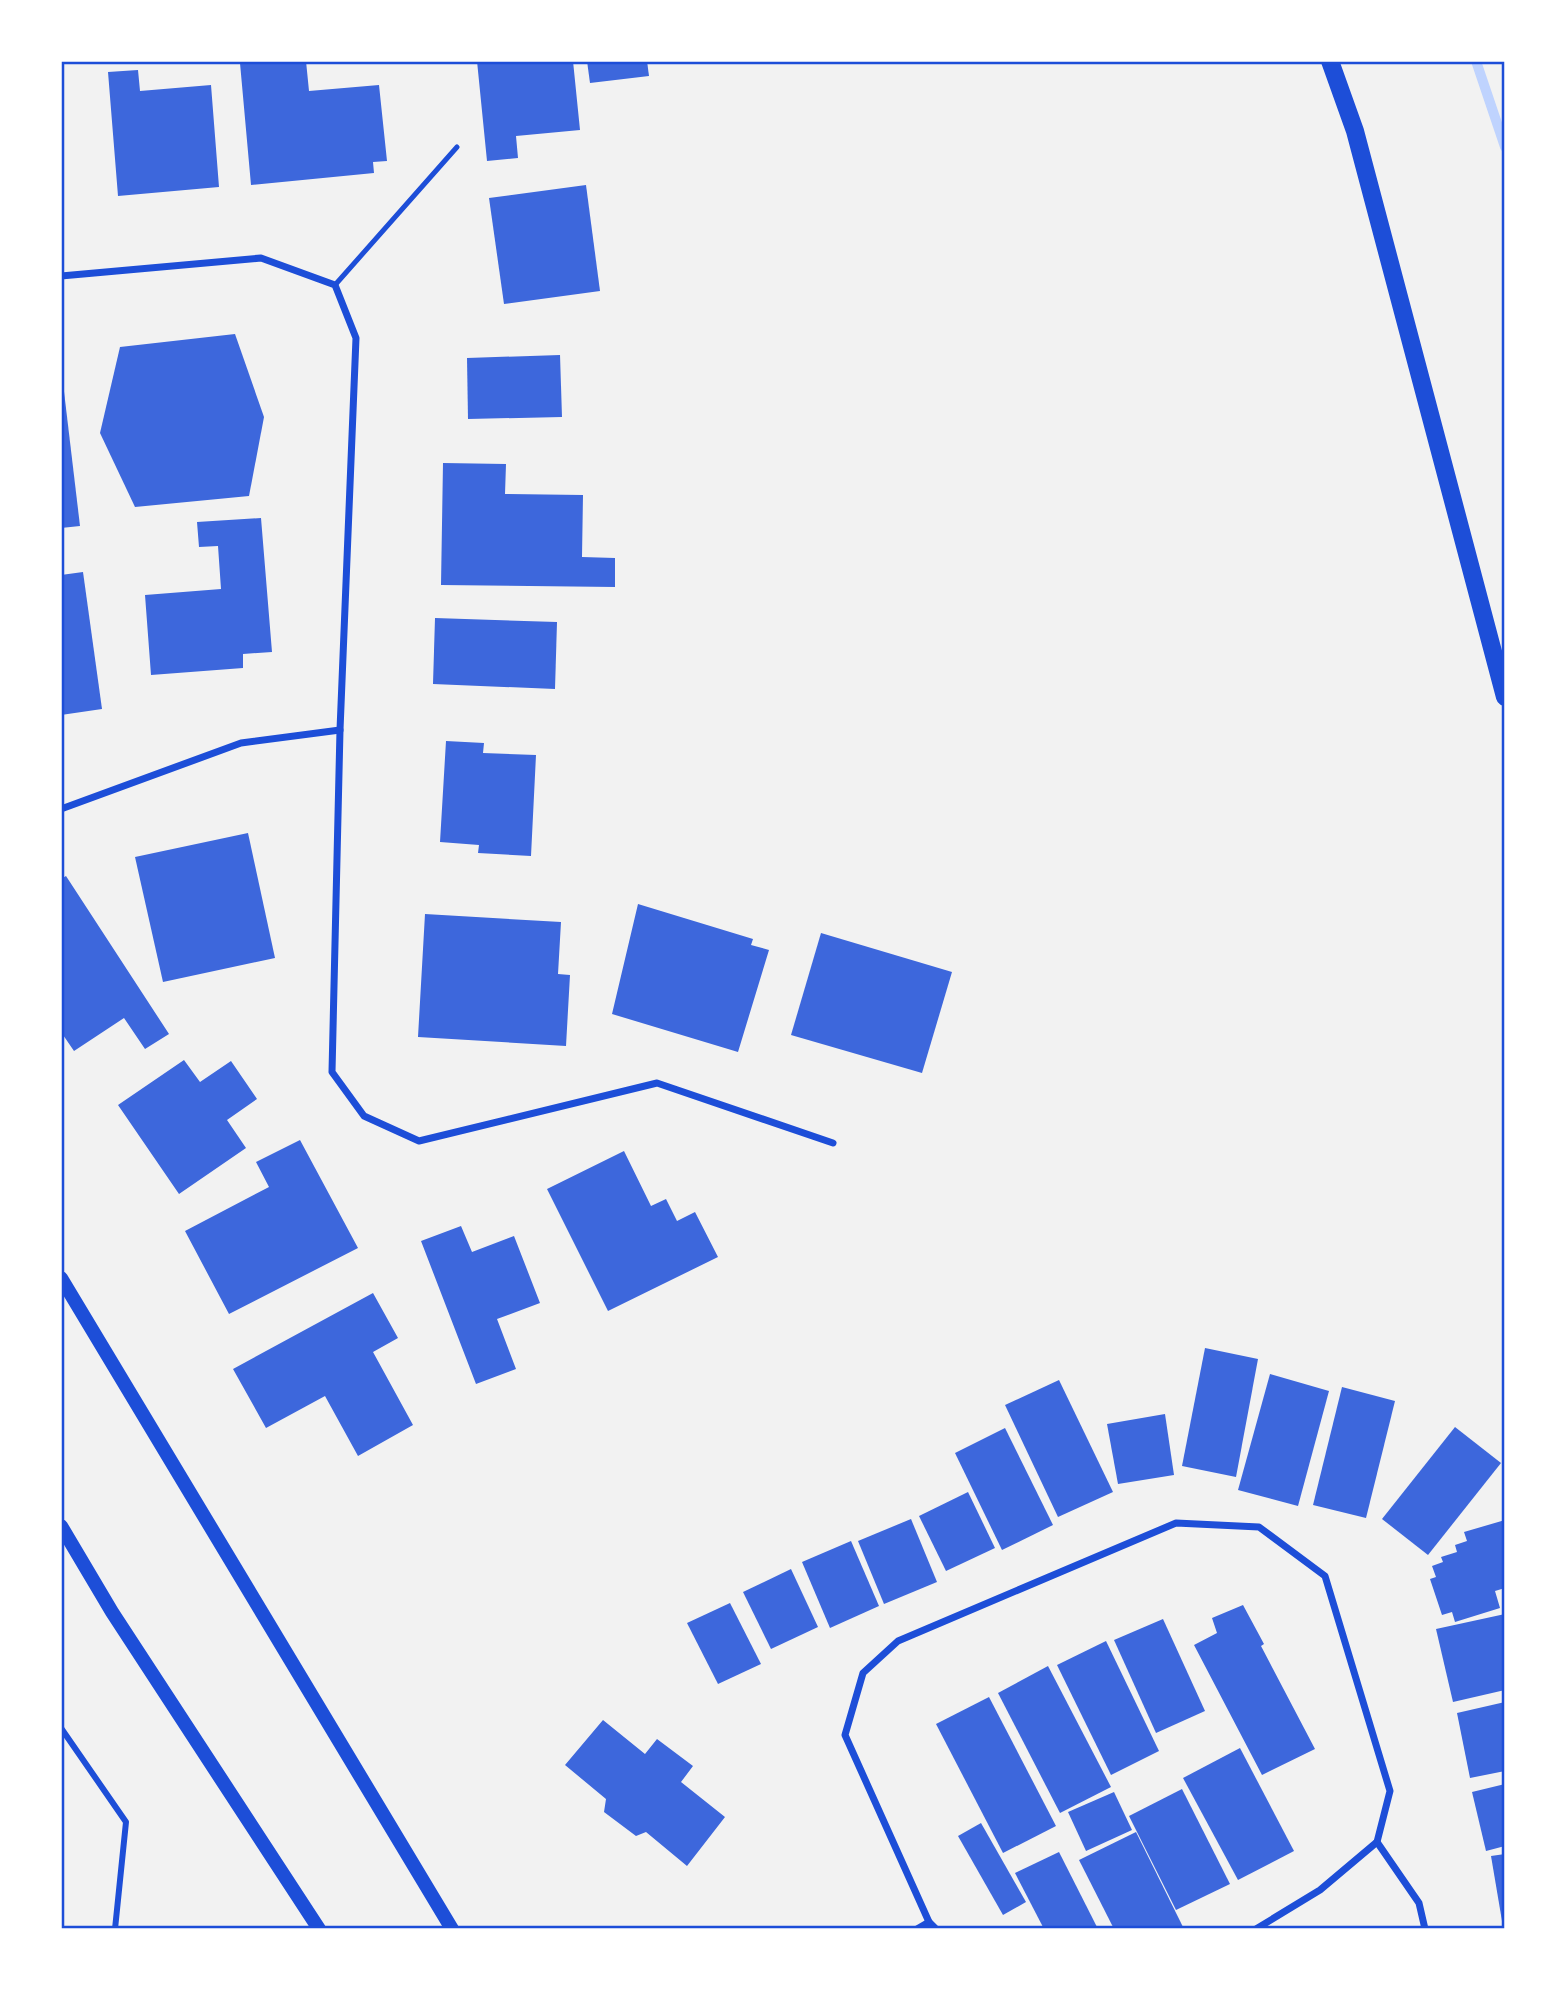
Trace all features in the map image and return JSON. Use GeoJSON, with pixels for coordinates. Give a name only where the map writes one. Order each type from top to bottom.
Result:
{"type":"FeatureCollection","features":[{"type":"Feature","properties":{"kind":"main road"},"geometry":{"type":"LineString","coordinates":[[1330,61],[1355,131],[1505,697]]}},
{"type":"Feature","properties":{"kind":"main road"},"geometry":{"type":"LineString","coordinates":[[61,1278],[452,1929]]}},
{"type":"Feature","properties":{"kind":"main road"},"geometry":{"type":"LineString","coordinates":[[61,1526],[112,1612],[318,1929]]}},
{"type":"Feature","properties":{"kind":"street"},"geometry":{"type":"LineString","coordinates":[[61,276],[261,258],[335,285],[356,338],[340,730],[332,1072],[364,1116],[419,1141],[657,1083],[832,1143]]}},
{"type":"Feature","properties":{"kind":"street"},"geometry":{"type":"LineString","coordinates":[[61,809],[241,743],[340,730]]}},
{"type":"Feature","properties":{"kind":"street"},"geometry":{"type":"LineString","coordinates":[[936,1929],[929,1922],[845,1735],[863,1673],[898,1641],[1176,1522],[1259,1527],[1325,1576],[1390,1791],[1377,1842],[1320,1890],[1256,1929]]}},
{"type":"Feature","properties":{"kind":"street"},"geometry":{"type":"LineString","coordinates":[[61,1728],[126,1822],[115,1929]]}},
{"type":"Feature","properties":{"kind":"street"},"geometry":{"type":"LineString","coordinates":[[1377,1842],[1419,1903],[1425,1929]]}},
{"type":"Feature","properties":{"kind":"street"},"geometry":{"type":"LineString","coordinates":[[918,1929],[929,1922]]}},
{"type":"Feature","properties":{"kind":"lane"},"geometry":{"type":"LineString","coordinates":[[335,285],[457,147]]}},
{"type":"Feature","properties":{"kind":"building"},"geometry":{"type":"Polygon","coordinates":[[[306,61],[309,91],[379,85],[387,161],[373,162],[374,173],[251,185],[240,63],[306,61]]]}},
{"type":"Feature","properties":{"kind":"building"},"geometry":{"type":"Polygon","coordinates":[[[477,61],[573,61],[580,130],[516,136],[518,158],[487,161],[477,61]]]}},
{"type":"Feature","properties":{"kind":"building"},"geometry":{"type":"Polygon","coordinates":[[[587,61],[647,61],[649,76],[590,83],[587,61]]]}},
{"type":"Feature","properties":{"kind":"building"},"geometry":{"type":"Polygon","coordinates":[[[138,70],[140,91],[211,85],[219,187],[118,196],[108,72],[138,70]]]}},
{"type":"Feature","properties":{"kind":"building"},"geometry":{"type":"Polygon","coordinates":[[[586,185],[600,291],[504,304],[489,198],[586,185]]]}},
{"type":"Feature","properties":{"kind":"building"},"geometry":{"type":"Polygon","coordinates":[[[235,334],[264,417],[249,496],[135,507],[100,433],[120,347],[235,334]]]}},
{"type":"Feature","properties":{"kind":"building"},"geometry":{"type":"Polygon","coordinates":[[[560,355],[562,417],[468,419],[467,358],[560,355]]]}},
{"type":"Feature","properties":{"kind":"building"},"geometry":{"type":"Polygon","coordinates":[[[61,383],[80,526],[61,528],[61,383]]]}},
{"type":"Feature","properties":{"kind":"building"},"geometry":{"type":"Polygon","coordinates":[[[443,463],[506,464],[505,494],[583,495],[582,557],[615,558],[615,587],[441,585],[443,463]]]}},
{"type":"Feature","properties":{"kind":"building"},"geometry":{"type":"Polygon","coordinates":[[[261,518],[272,652],[243,654],[243,668],[151,675],[145,595],[221,589],[218,546],[199,547],[197,522],[261,518]]]}},
{"type":"Feature","properties":{"kind":"building"},"geometry":{"type":"Polygon","coordinates":[[[83,572],[102,709],[61,715],[61,575],[83,572]]]}},
{"type":"Feature","properties":{"kind":"building"},"geometry":{"type":"Polygon","coordinates":[[[435,618],[557,622],[555,689],[433,684],[435,618]]]}},
{"type":"Feature","properties":{"kind":"building"},"geometry":{"type":"Polygon","coordinates":[[[446,741],[484,743],[483,753],[536,755],[531,856],[478,853],[479,845],[440,842],[446,741]]]}},
{"type":"Feature","properties":{"kind":"building"},"geometry":{"type":"Polygon","coordinates":[[[248,833],[275,958],[163,982],[135,857],[248,833]]]}},
{"type":"Feature","properties":{"kind":"building"},"geometry":{"type":"Polygon","coordinates":[[[66,876],[169,1034],[145,1049],[124,1018],[74,1051],[61,1032],[61,879],[66,876]]]}},
{"type":"Feature","properties":{"kind":"building"},"geometry":{"type":"Polygon","coordinates":[[[638,904],[753,939],[751,945],[769,950],[738,1052],[612,1014],[638,904]]]}},
{"type":"Feature","properties":{"kind":"building"},"geometry":{"type":"Polygon","coordinates":[[[425,914],[561,922],[558,974],[570,975],[566,1046],[418,1037],[425,914]]]}},
{"type":"Feature","properties":{"kind":"building"},"geometry":{"type":"Polygon","coordinates":[[[821,933],[952,972],[922,1073],[791,1035],[821,933]]]}},
{"type":"Feature","properties":{"kind":"building"},"geometry":{"type":"Polygon","coordinates":[[[184,1060],[200,1082],[231,1061],[257,1099],[227,1120],[246,1148],[179,1194],[118,1105],[184,1060]]]}},
{"type":"Feature","properties":{"kind":"building"},"geometry":{"type":"Polygon","coordinates":[[[300,1140],[358,1248],[229,1314],[185,1231],[269,1187],[256,1162],[300,1140]]]}},
{"type":"Feature","properties":{"kind":"building"},"geometry":{"type":"Polygon","coordinates":[[[624,1151],[651,1206],[666,1199],[677,1221],[695,1212],[718,1257],[608,1311],[547,1189],[624,1151]]]}},
{"type":"Feature","properties":{"kind":"building"},"geometry":{"type":"Polygon","coordinates":[[[461,1226],[472,1252],[514,1236],[540,1303],[497,1319],[516,1369],[476,1384],[421,1241],[461,1226]]]}},
{"type":"Feature","properties":{"kind":"building"},"geometry":{"type":"Polygon","coordinates":[[[373,1293],[398,1338],[373,1352],[413,1425],[358,1456],[325,1396],[266,1428],[233,1369],[373,1293]]]}},
{"type":"Feature","properties":{"kind":"building"},"geometry":{"type":"Polygon","coordinates":[[[1205,1348],[1258,1359],[1236,1477],[1182,1466],[1205,1348]]]}},
{"type":"Feature","properties":{"kind":"building"},"geometry":{"type":"Polygon","coordinates":[[[1270,1374],[1329,1391],[1298,1506],[1238,1490],[1270,1374]]]}},
{"type":"Feature","properties":{"kind":"building"},"geometry":{"type":"Polygon","coordinates":[[[1059,1380],[1113,1492],[1058,1517],[1005,1405],[1059,1380]]]}},
{"type":"Feature","properties":{"kind":"building"},"geometry":{"type":"Polygon","coordinates":[[[1342,1387],[1395,1401],[1366,1518],[1313,1505],[1342,1387]]]}},
{"type":"Feature","properties":{"kind":"building"},"geometry":{"type":"Polygon","coordinates":[[[1165,1414],[1174,1475],[1118,1484],[1107,1424],[1165,1414]]]}},
{"type":"Feature","properties":{"kind":"building"},"geometry":{"type":"Polygon","coordinates":[[[1455,1427],[1501,1463],[1428,1555],[1382,1519],[1455,1427]]]}},
{"type":"Feature","properties":{"kind":"building"},"geometry":{"type":"Polygon","coordinates":[[[1005,1428],[1053,1525],[1002,1550],[955,1453],[1005,1428]]]}},
{"type":"Feature","properties":{"kind":"building"},"geometry":{"type":"Polygon","coordinates":[[[968,1492],[995,1548],[946,1571],[919,1516],[968,1492]]]}},
{"type":"Feature","properties":{"kind":"building"},"geometry":{"type":"Polygon","coordinates":[[[911,1519],[937,1582],[884,1604],[858,1541],[911,1519]]]}},
{"type":"Feature","properties":{"kind":"building"},"geometry":{"type":"Polygon","coordinates":[[[1505,1520],[1505,1588],[1495,1591],[1500,1608],[1455,1622],[1452,1612],[1442,1615],[1430,1579],[1436,1577],[1432,1566],[1443,1562],[1441,1557],[1457,1552],[1455,1545],[1467,1541],[1464,1532],[1505,1520]]]}},
{"type":"Feature","properties":{"kind":"building"},"geometry":{"type":"Polygon","coordinates":[[[851,1541],[879,1606],[830,1628],[802,1562],[851,1541]]]}},
{"type":"Feature","properties":{"kind":"building"},"geometry":{"type":"Polygon","coordinates":[[[791,1569],[818,1627],[771,1649],[743,1592],[791,1569]]]}},
{"type":"Feature","properties":{"kind":"building"},"geometry":{"type":"Polygon","coordinates":[[[730,1603],[761,1664],[718,1684],[687,1623],[730,1603]]]}},
{"type":"Feature","properties":{"kind":"building"},"geometry":{"type":"Polygon","coordinates":[[[1243,1605],[1264,1644],[1261,1646],[1315,1749],[1262,1775],[1194,1645],[1217,1633],[1212,1618],[1243,1605]]]}},
{"type":"Feature","properties":{"kind":"building"},"geometry":{"type":"Polygon","coordinates":[[[1505,1614],[1505,1690],[1453,1702],[1436,1629],[1505,1614]]]}},
{"type":"Feature","properties":{"kind":"building"},"geometry":{"type":"Polygon","coordinates":[[[1163,1619],[1205,1711],[1156,1733],[1114,1640],[1163,1619]]]}},
{"type":"Feature","properties":{"kind":"building"},"geometry":{"type":"Polygon","coordinates":[[[1106,1641],[1159,1751],[1111,1775],[1057,1665],[1106,1641]]]}},
{"type":"Feature","properties":{"kind":"building"},"geometry":{"type":"Polygon","coordinates":[[[1048,1666],[1111,1787],[1060,1813],[998,1693],[1048,1666]]]}},
{"type":"Feature","properties":{"kind":"building"},"geometry":{"type":"Polygon","coordinates":[[[989,1697],[1056,1826],[1003,1853],[936,1724],[989,1697]]]}},
{"type":"Feature","properties":{"kind":"building"},"geometry":{"type":"Polygon","coordinates":[[[1505,1702],[1505,1771],[1470,1778],[1457,1713],[1505,1702]]]}},
{"type":"Feature","properties":{"kind":"building"},"geometry":{"type":"Polygon","coordinates":[[[603,1720],[645,1754],[657,1739],[693,1766],[681,1782],[725,1817],[687,1866],[646,1832],[636,1836],[604,1812],[606,1799],[565,1765],[603,1720]]]}},
{"type":"Feature","properties":{"kind":"building"},"geometry":{"type":"Polygon","coordinates":[[[1240,1748],[1294,1851],[1238,1880],[1183,1778],[1240,1748]]]}},
{"type":"Feature","properties":{"kind":"building"},"geometry":{"type":"Polygon","coordinates":[[[1505,1784],[1505,1846],[1486,1851],[1472,1792],[1505,1784]]]}},
{"type":"Feature","properties":{"kind":"building"},"geometry":{"type":"Polygon","coordinates":[[[1182,1789],[1230,1884],[1176,1910],[1129,1816],[1182,1789]]]}},
{"type":"Feature","properties":{"kind":"building"},"geometry":{"type":"Polygon","coordinates":[[[1114,1792],[1132,1830],[1086,1851],[1068,1812],[1114,1792]]]}},
{"type":"Feature","properties":{"kind":"building"},"geometry":{"type":"Polygon","coordinates":[[[981,1823],[1026,1902],[1003,1915],[958,1836],[981,1823]]]}},
{"type":"Feature","properties":{"kind":"building"},"geometry":{"type":"Polygon","coordinates":[[[1136,1832],[1184,1929],[1114,1929],[1079,1860],[1136,1832]]]}},
{"type":"Feature","properties":{"kind":"building"},"geometry":{"type":"Polygon","coordinates":[[[1059,1852],[1098,1929],[1044,1929],[1015,1873],[1059,1852]]]}},
{"type":"Feature","properties":{"kind":"building"},"geometry":{"type":"Polygon","coordinates":[[[1505,1854],[1505,1920],[1502,1921],[1491,1856],[1505,1854]]]}},
{"type":"Feature","properties":{"kind":"waterway"},"geometry":{"type":"LineString","coordinates":[[1476,61],[1505,147]]}}]}
